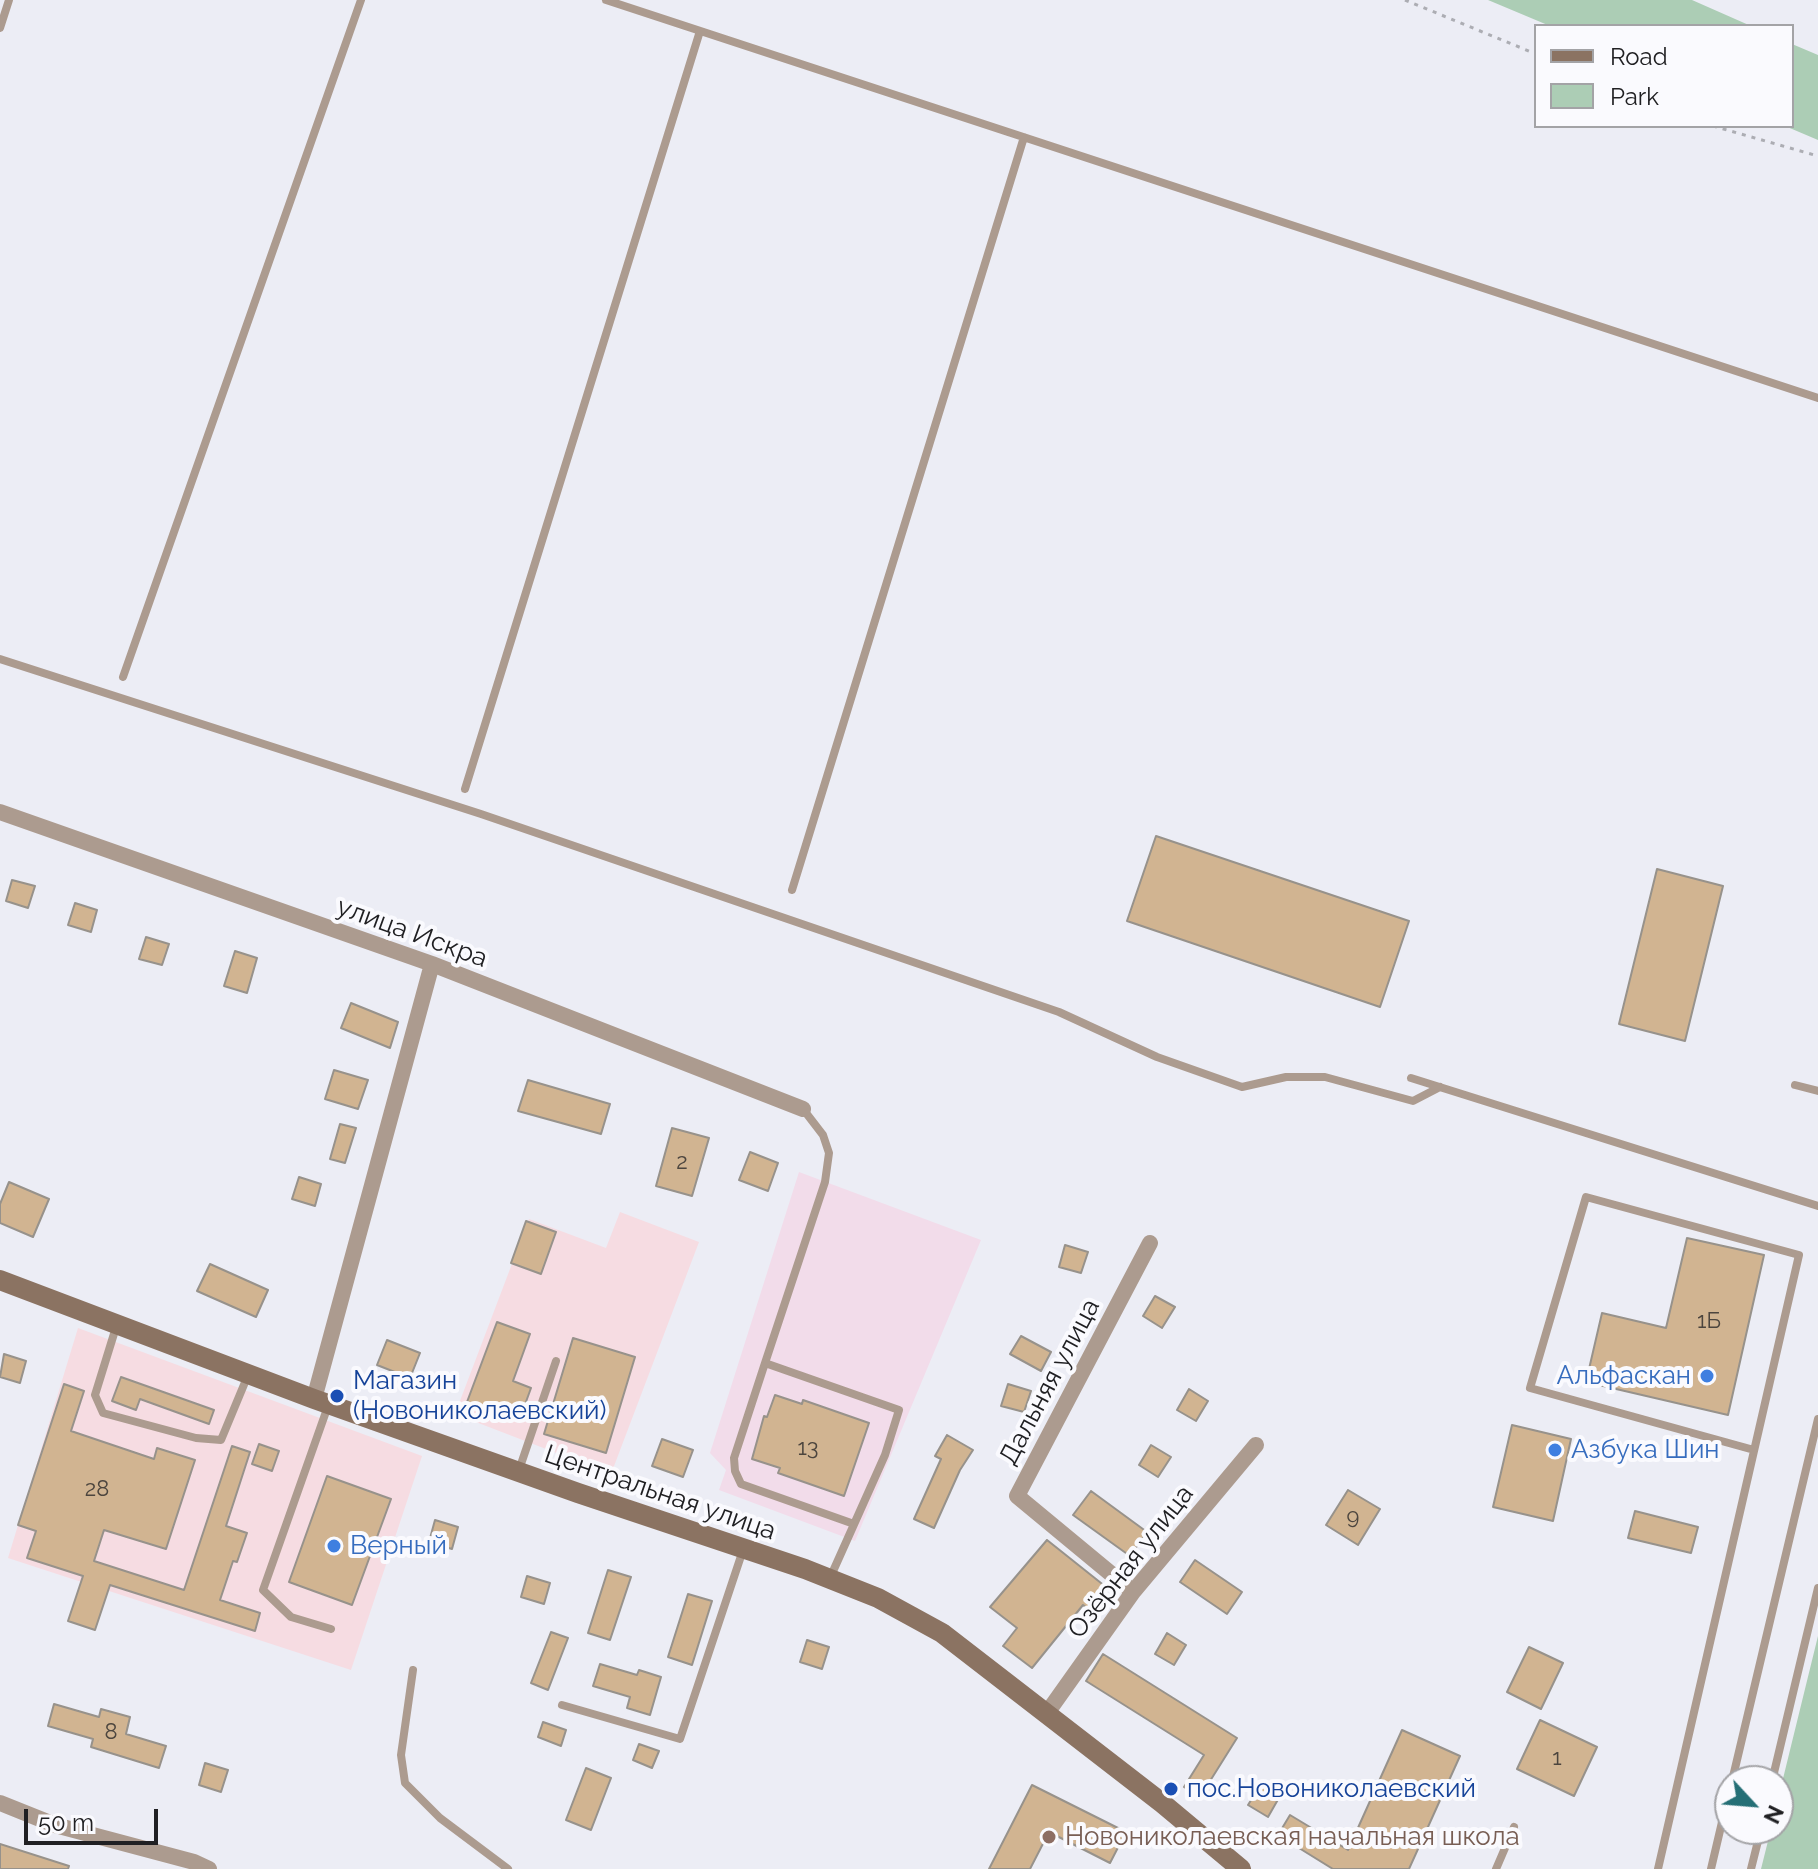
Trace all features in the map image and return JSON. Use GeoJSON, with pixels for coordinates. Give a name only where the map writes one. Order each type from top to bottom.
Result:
{"type":"FeatureCollection","features":[{"type":"Feature","properties":{"kind":"main road","name":"Центральная улица"},"geometry":{"type":"LineString","coordinates":[[0,1280],[321,1401],[878,1598],[942,1633],[1241,1869]]}},
{"type":"Feature","properties":{"kind":"street","name":"улица Искра"},"geometry":{"type":"LineString","coordinates":[[0,812],[432,964],[803,1109]]}},
{"type":"Feature","properties":{"kind":"street"},"geometry":{"type":"LineString","coordinates":[[321,1401],[432,964]]}},
{"type":"Feature","properties":{"kind":"street","name":"Дальняя улица"},"geometry":{"type":"LineString","coordinates":[[1133,1592],[1017,1496],[1150,1243]]}},
{"type":"Feature","properties":{"kind":"street","name":"Озёрная улица"},"geometry":{"type":"LineString","coordinates":[[1047,1713],[1133,1592],[1256,1445]]}},
{"type":"Feature","properties":{"kind":"street"},"geometry":{"type":"LineString","coordinates":[[0,1803],[55,1825],[194,1862],[209,1869]]}},
{"type":"Feature","properties":{"kind":"lane"},"geometry":{"type":"LineString","coordinates":[[0,28],[9,0]]}},
{"type":"Feature","properties":{"kind":"lane"},"geometry":{"type":"LineString","coordinates":[[123,677],[361,0]]}},
{"type":"Feature","properties":{"kind":"lane"},"geometry":{"type":"LineString","coordinates":[[606,0],[1818,398]]}},
{"type":"Feature","properties":{"kind":"lane"},"geometry":{"type":"LineString","coordinates":[[465,789],[700,31]]}},
{"type":"Feature","properties":{"kind":"lane"},"geometry":{"type":"LineString","coordinates":[[792,890],[1024,137]]}},
{"type":"Feature","properties":{"kind":"lane"},"geometry":{"type":"LineString","coordinates":[[0,659],[481,814],[1059,1012],[1157,1057],[1242,1087],[1286,1077],[1325,1077],[1413,1101],[1440,1087]]}},
{"type":"Feature","properties":{"kind":"lane"},"geometry":{"type":"LineString","coordinates":[[1411,1078],[1818,1206]]}},
{"type":"Feature","properties":{"kind":"lane"},"geometry":{"type":"LineString","coordinates":[[1795,1085],[1818,1091]]}},
{"type":"Feature","properties":{"kind":"lane"},"geometry":{"type":"LineString","coordinates":[[803,1109],[823,1135],[829,1153],[825,1182],[734,1458],[735,1471],[741,1484],[854,1524]]}},
{"type":"Feature","properties":{"kind":"lane"},"geometry":{"type":"LineString","coordinates":[[1658,1869],[1799,1255],[1586,1197],[1530,1388],[1754,1450]]}},
{"type":"Feature","properties":{"kind":"lane"},"geometry":{"type":"LineString","coordinates":[[117,1324],[95,1395],[103,1413],[196,1438],[221,1440],[248,1374]]}},
{"type":"Feature","properties":{"kind":"lane"},"geometry":{"type":"LineString","coordinates":[[518,1472],[556,1361]]}},
{"type":"Feature","properties":{"kind":"lane"},"geometry":{"type":"LineString","coordinates":[[765,1363],[899,1410],[885,1455],[829,1579]]}},
{"type":"Feature","properties":{"kind":"lane"},"geometry":{"type":"LineString","coordinates":[[321,1401],[263,1590],[291,1617],[331,1629]]}},
{"type":"Feature","properties":{"kind":"lane"},"geometry":{"type":"LineString","coordinates":[[1736,1765],[1818,1419]]}},
{"type":"Feature","properties":{"kind":"lane"},"geometry":{"type":"LineString","coordinates":[[562,1705],[680,1739],[743,1549]]}},
{"type":"Feature","properties":{"kind":"lane"},"geometry":{"type":"LineString","coordinates":[[1776,1765],[1818,1588]]}},
{"type":"Feature","properties":{"kind":"lane"},"geometry":{"type":"LineString","coordinates":[[413,1670],[401,1755],[405,1783],[440,1818],[508,1869]]}},
{"type":"Feature","properties":{"kind":"lane"},"geometry":{"type":"LineString","coordinates":[[1496,1869],[1514,1827]]}},
{"type":"Feature","properties":{"kind":"lane"},"geometry":{"type":"LineString","coordinates":[[1711,1869],[1717,1845]]}},
{"type":"Feature","properties":{"kind":"lane"},"geometry":{"type":"LineString","coordinates":[[1751,1869],[1757,1845]]}},
{"type":"Feature","properties":{"kind":"path"},"geometry":{"type":"LineString","coordinates":[[1405,0],[1534,53]]}},
{"type":"Feature","properties":{"kind":"path"},"geometry":{"type":"LineString","coordinates":[[1720,128],[1818,156]]}},
{"type":"Feature","properties":{"kind":"shaded area"},"geometry":{"type":"Polygon","coordinates":[[[799,1172],[981,1240],[855,1541],[719,1490],[726,1470],[710,1453],[799,1172]]]}},
{"type":"Feature","properties":{"kind":"shaded area"},"geometry":{"type":"Polygon","coordinates":[[[620,1212],[699,1242],[611,1474],[455,1414],[529,1219],[606,1248],[620,1212]]]}},
{"type":"Feature","properties":{"kind":"shaded area"},"geometry":{"type":"Polygon","coordinates":[[[78,1328],[422,1456],[351,1670],[8,1558],[78,1328]]]}},
{"type":"Feature","properties":{"kind":"green space"},"geometry":{"type":"Polygon","coordinates":[[[1488,0],[1692,0],[1746,24],[1545,24],[1488,0]]]}},
{"type":"Feature","properties":{"kind":"green space"},"geometry":{"type":"Polygon","coordinates":[[[1794,45],[1818,55],[1818,140],[1790,128],[1794,128],[1794,45]]]}},
{"type":"Feature","properties":{"kind":"green space"},"geometry":{"type":"Polygon","coordinates":[[[1818,1636],[1818,1869],[1761,1869],[1767,1845],[1794,1845],[1794,1765],[1786,1765],[1818,1636]]]}},
{"type":"Feature","properties":{"kind":"building"},"geometry":{"type":"Polygon","coordinates":[[[1156,836],[1409,921],[1380,1007],[1127,921],[1156,836]]]}},
{"type":"Feature","properties":{"kind":"building"},"geometry":{"type":"Polygon","coordinates":[[[1657,869],[1723,886],[1685,1041],[1619,1024],[1657,869]]]}},
{"type":"Feature","properties":{"kind":"building"},"geometry":{"type":"Polygon","coordinates":[[[12,880],[35,886],[28,908],[6,901],[12,880]]]}},
{"type":"Feature","properties":{"kind":"building"},"geometry":{"type":"Polygon","coordinates":[[[75,903],[97,910],[91,932],[68,925],[75,903]]]}},
{"type":"Feature","properties":{"kind":"building"},"geometry":{"type":"Polygon","coordinates":[[[146,937],[169,944],[162,965],[139,959],[146,937]]]}},
{"type":"Feature","properties":{"kind":"building"},"geometry":{"type":"Polygon","coordinates":[[[235,951],[257,958],[247,993],[224,986],[235,951]]]}},
{"type":"Feature","properties":{"kind":"building"},"geometry":{"type":"Polygon","coordinates":[[[351,1003],[398,1022],[390,1048],[341,1028],[351,1003]]]}},
{"type":"Feature","properties":{"kind":"building"},"geometry":{"type":"Polygon","coordinates":[[[334,1070],[368,1080],[358,1109],[325,1099],[334,1070]]]}},
{"type":"Feature","properties":{"kind":"building"},"geometry":{"type":"Polygon","coordinates":[[[528,1080],[610,1104],[601,1134],[518,1111],[528,1080]]]}},
{"type":"Feature","properties":{"kind":"building"},"geometry":{"type":"Polygon","coordinates":[[[340,1124],[356,1128],[345,1163],[330,1159],[340,1124]]]}},
{"type":"Feature","properties":{"kind":"building"},"geometry":{"type":"Polygon","coordinates":[[[672,1128],[709,1138],[692,1196],[656,1186],[672,1128]]]}},
{"type":"Feature","properties":{"kind":"building"},"geometry":{"type":"Polygon","coordinates":[[[750,1152],[778,1163],[768,1191],[739,1180],[750,1152]]]}},
{"type":"Feature","properties":{"kind":"building"},"geometry":{"type":"Polygon","coordinates":[[[299,1177],[321,1184],[315,1206],[292,1199],[299,1177]]]}},
{"type":"Feature","properties":{"kind":"building"},"geometry":{"type":"Polygon","coordinates":[[[9,1182],[49,1199],[33,1237],[0,1223],[0,1204],[9,1182]]]}},
{"type":"Feature","properties":{"kind":"building"},"geometry":{"type":"Polygon","coordinates":[[[526,1221],[556,1232],[541,1274],[511,1263],[526,1221]]]}},
{"type":"Feature","properties":{"kind":"building"},"geometry":{"type":"Polygon","coordinates":[[[1687,1238],[1764,1255],[1728,1415],[1586,1382],[1602,1313],[1666,1328],[1687,1238]]]}},
{"type":"Feature","properties":{"kind":"building"},"geometry":{"type":"Polygon","coordinates":[[[1065,1245],[1088,1252],[1081,1273],[1059,1267],[1065,1245]]]}},
{"type":"Feature","properties":{"kind":"building"},"geometry":{"type":"Polygon","coordinates":[[[210,1264],[268,1290],[256,1317],[197,1291],[210,1264]]]}},
{"type":"Feature","properties":{"kind":"building"},"geometry":{"type":"Polygon","coordinates":[[[1155,1296],[1175,1307],[1162,1328],[1143,1316],[1155,1296]]]}},
{"type":"Feature","properties":{"kind":"building"},"geometry":{"type":"Polygon","coordinates":[[[497,1322],[530,1334],[513,1381],[531,1388],[519,1421],[467,1402],[497,1322]]]}},
{"type":"Feature","properties":{"kind":"building"},"geometry":{"type":"Polygon","coordinates":[[[1021,1336],[1051,1352],[1041,1371],[1010,1354],[1021,1336]]]}},
{"type":"Feature","properties":{"kind":"building"},"geometry":{"type":"Polygon","coordinates":[[[573,1338],[635,1357],[606,1453],[544,1434],[573,1338]]]}},
{"type":"Feature","properties":{"kind":"building"},"geometry":{"type":"Polygon","coordinates":[[[387,1340],[420,1353],[410,1378],[377,1365],[387,1340]]]}},
{"type":"Feature","properties":{"kind":"building"},"geometry":{"type":"Polygon","coordinates":[[[4,1354],[26,1361],[20,1383],[0,1377],[4,1354]]]}},
{"type":"Feature","properties":{"kind":"building"},"geometry":{"type":"Polygon","coordinates":[[[121,1377],[214,1410],[209,1424],[140,1399],[136,1410],[112,1401],[121,1377]]]}},
{"type":"Feature","properties":{"kind":"building"},"geometry":{"type":"Polygon","coordinates":[[[64,1384],[84,1391],[71,1431],[154,1459],[157,1448],[195,1460],[166,1549],[104,1530],[94,1561],[184,1590],[232,1446],[250,1452],[226,1526],[247,1533],[237,1562],[233,1561],[220,1600],[260,1613],[255,1631],[110,1585],[95,1630],[68,1621],[83,1576],[27,1558],[36,1531],[18,1525],[64,1384]]]}},
{"type":"Feature","properties":{"kind":"building"},"geometry":{"type":"Polygon","coordinates":[[[1008,1384],[1031,1391],[1024,1412],[1001,1406],[1008,1384]]]}},
{"type":"Feature","properties":{"kind":"building"},"geometry":{"type":"Polygon","coordinates":[[[1189,1389],[1208,1401],[1196,1421],[1177,1410],[1189,1389]]]}},
{"type":"Feature","properties":{"kind":"building"},"geometry":{"type":"Polygon","coordinates":[[[775,1395],[802,1404],[803,1400],[869,1423],[844,1496],[778,1473],[780,1468],[752,1459],[764,1416],[767,1417],[775,1395]]]}},
{"type":"Feature","properties":{"kind":"building"},"geometry":{"type":"Polygon","coordinates":[[[1512,1425],[1571,1439],[1553,1521],[1493,1507],[1512,1425]]]}},
{"type":"Feature","properties":{"kind":"building"},"geometry":{"type":"Polygon","coordinates":[[[947,1435],[973,1450],[960,1470],[934,1528],[914,1519],[941,1459],[935,1456],[947,1435]]]}},
{"type":"Feature","properties":{"kind":"building"},"geometry":{"type":"Polygon","coordinates":[[[662,1439],[693,1450],[683,1477],[652,1466],[662,1439]]]}},
{"type":"Feature","properties":{"kind":"building"},"geometry":{"type":"Polygon","coordinates":[[[259,1444],[279,1451],[272,1471],[252,1464],[259,1444]]]}},
{"type":"Feature","properties":{"kind":"building"},"geometry":{"type":"Polygon","coordinates":[[[1151,1445],[1171,1457],[1158,1477],[1139,1465],[1151,1445]]]}},
{"type":"Feature","properties":{"kind":"building"},"geometry":{"type":"Polygon","coordinates":[[[327,1476],[391,1499],[352,1605],[289,1582],[327,1476]]]}},
{"type":"Feature","properties":{"kind":"building"},"geometry":{"type":"Polygon","coordinates":[[[1348,1490],[1380,1509],[1358,1545],[1326,1525],[1348,1490]]]}},
{"type":"Feature","properties":{"kind":"building"},"geometry":{"type":"Polygon","coordinates":[[[1091,1491],[1147,1532],[1130,1556],[1073,1515],[1091,1491]]]}},
{"type":"Feature","properties":{"kind":"building"},"geometry":{"type":"Polygon","coordinates":[[[1635,1511],[1698,1527],[1691,1553],[1628,1538],[1635,1511]]]}},
{"type":"Feature","properties":{"kind":"building"},"geometry":{"type":"Polygon","coordinates":[[[435,1520],[458,1527],[452,1549],[429,1542],[435,1520]]]}},
{"type":"Feature","properties":{"kind":"building"},"geometry":{"type":"Polygon","coordinates":[[[1047,1540],[1106,1587],[1088,1609],[1083,1605],[1032,1668],[1003,1646],[1017,1628],[990,1607],[1047,1540]]]}},
{"type":"Feature","properties":{"kind":"building"},"geometry":{"type":"Polygon","coordinates":[[[1195,1560],[1242,1592],[1227,1614],[1180,1582],[1195,1560]]]}},
{"type":"Feature","properties":{"kind":"building"},"geometry":{"type":"Polygon","coordinates":[[[608,1570],[631,1577],[610,1640],[588,1633],[608,1570]]]}},
{"type":"Feature","properties":{"kind":"building"},"geometry":{"type":"Polygon","coordinates":[[[527,1576],[550,1583],[544,1604],[521,1597],[527,1576]]]}},
{"type":"Feature","properties":{"kind":"building"},"geometry":{"type":"Polygon","coordinates":[[[688,1594],[712,1601],[692,1665],[668,1657],[688,1594]]]}},
{"type":"Feature","properties":{"kind":"building"},"geometry":{"type":"Polygon","coordinates":[[[551,1632],[568,1638],[548,1690],[531,1683],[551,1632]]]}},
{"type":"Feature","properties":{"kind":"building"},"geometry":{"type":"Polygon","coordinates":[[[1167,1633],[1186,1645],[1174,1665],[1155,1654],[1167,1633]]]}},
{"type":"Feature","properties":{"kind":"building"},"geometry":{"type":"Polygon","coordinates":[[[807,1640],[829,1647],[822,1669],[800,1662],[807,1640]]]}},
{"type":"Feature","properties":{"kind":"building"},"geometry":{"type":"Polygon","coordinates":[[[1529,1647],[1563,1663],[1541,1709],[1507,1692],[1529,1647]]]}},
{"type":"Feature","properties":{"kind":"building"},"geometry":{"type":"Polygon","coordinates":[[[1103,1654],[1237,1738],[1200,1797],[1184,1787],[1204,1755],[1086,1681],[1103,1654]]]}},
{"type":"Feature","properties":{"kind":"building"},"geometry":{"type":"Polygon","coordinates":[[[600,1664],[637,1675],[639,1670],[661,1677],[650,1715],[627,1708],[630,1697],[593,1686],[600,1664]]]}},
{"type":"Feature","properties":{"kind":"building"},"geometry":{"type":"Polygon","coordinates":[[[54,1704],[99,1717],[101,1709],[130,1717],[126,1734],[166,1746],[159,1768],[91,1747],[93,1739],[48,1726],[54,1704]]]}},
{"type":"Feature","properties":{"kind":"building"},"geometry":{"type":"Polygon","coordinates":[[[1540,1720],[1597,1747],[1574,1796],[1517,1769],[1540,1720]]]}},
{"type":"Feature","properties":{"kind":"building"},"geometry":{"type":"Polygon","coordinates":[[[543,1722],[566,1730],[561,1746],[538,1737],[543,1722]]]}},
{"type":"Feature","properties":{"kind":"building"},"geometry":{"type":"Polygon","coordinates":[[[1402,1730],[1460,1756],[1409,1869],[1333,1869],[1278,1835],[1290,1815],[1348,1850],[1402,1730]]]}},
{"type":"Feature","properties":{"kind":"building"},"geometry":{"type":"Polygon","coordinates":[[[639,1744],[659,1751],[652,1768],[633,1760],[639,1744]]]}},
{"type":"Feature","properties":{"kind":"building"},"geometry":{"type":"Polygon","coordinates":[[[205,1763],[228,1770],[221,1792],[199,1785],[205,1763]]]}},
{"type":"Feature","properties":{"kind":"building"},"geometry":{"type":"Polygon","coordinates":[[[586,1768],[611,1778],[591,1830],[566,1820],[586,1768]]]}},
{"type":"Feature","properties":{"kind":"building"},"geometry":{"type":"Polygon","coordinates":[[[1261,1784],[1280,1796],[1268,1817],[1248,1805],[1261,1784]]]}},
{"type":"Feature","properties":{"kind":"building"},"geometry":{"type":"Polygon","coordinates":[[[1032,1785],[1126,1832],[1110,1863],[1049,1832],[1030,1869],[989,1869],[1032,1785]]]}},
{"type":"Feature","properties":{"kind":"building"},"geometry":{"type":"Polygon","coordinates":[[[0,1844],[69,1866],[68,1869],[0,1869],[0,1844]]]}},
{"type":"Feature","properties":{"kind":"place","name":"Альфаскан"},"geometry":{"type":"Point","coordinates":[1707,1376]}},
{"type":"Feature","properties":{"kind":"place","name":"Магазин (Новониколаевский)"},"geometry":{"type":"Point","coordinates":[337,1396]}},
{"type":"Feature","properties":{"kind":"place","name":"Азбука Шин"},"geometry":{"type":"Point","coordinates":[1555,1450]}},
{"type":"Feature","properties":{"kind":"place","name":"Верный"},"geometry":{"type":"Point","coordinates":[334,1546]}},
{"type":"Feature","properties":{"kind":"place","name":"пос.Новониколаевский"},"geometry":{"type":"Point","coordinates":[1171,1789]}},
{"type":"Feature","properties":{"kind":"place","name":"Новониколаевская начальная школа"},"geometry":{"type":"Point","coordinates":[1049,1837]}}]}
